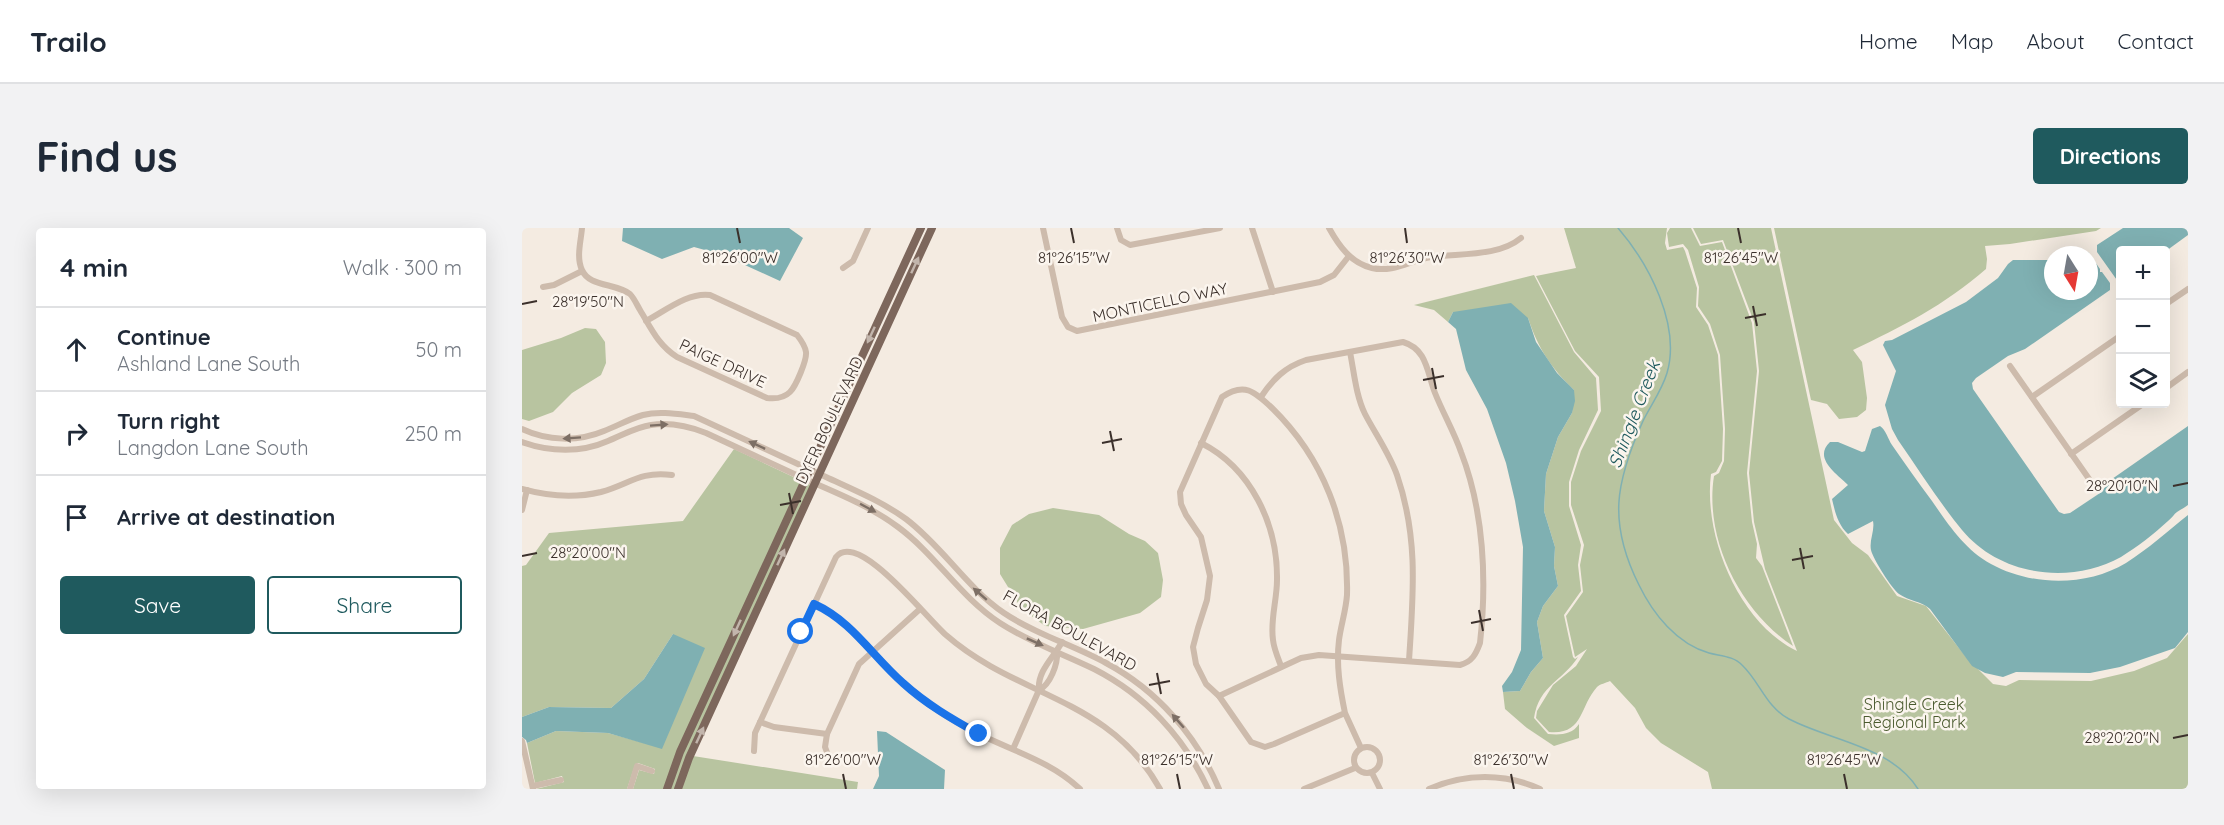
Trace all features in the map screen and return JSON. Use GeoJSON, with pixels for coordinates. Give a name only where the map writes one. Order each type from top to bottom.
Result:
{"type":"FeatureCollection","features":[{"type":"Feature","properties":{"kind":"main road","name":"DYER BOULEVARD"},"geometry":{"type":"LineString","coordinates":[[667,789],[680,752],[921,228]]}},
{"type":"Feature","properties":{"kind":"main road","name":"DYER BOULEVARD"},"geometry":{"type":"LineString","coordinates":[[678,789],[689,758],[932,228]]}},
{"type":"Feature","properties":{"kind":"main road"},"geometry":{"type":"LineString","coordinates":[[896,282],[898,303]]}},
{"type":"Feature","properties":{"kind":"street"},"geometry":{"type":"LineString","coordinates":[[543,287],[554,285],[582,271],[579,258],[582,228]]}},
{"type":"Feature","properties":{"kind":"street"},"geometry":{"type":"LineString","coordinates":[[843,268],[853,261],[868,228]]}},
{"type":"Feature","properties":{"kind":"street","name":"MONTICELLO WAY"},"geometry":{"type":"LineString","coordinates":[[1043,228],[1062,318],[1068,327],[1077,331],[1327,280],[1349,256]]}},
{"type":"Feature","properties":{"kind":"street"},"geometry":{"type":"LineString","coordinates":[[1118,228],[1121,240],[1130,245],[1220,228]]}},
{"type":"Feature","properties":{"kind":"street"},"geometry":{"type":"LineString","coordinates":[[1173,228],[1175,237]]}},
{"type":"Feature","properties":{"kind":"street"},"geometry":{"type":"LineString","coordinates":[[1252,228],[1273,292]]}},
{"type":"Feature","properties":{"kind":"street"},"geometry":{"type":"LineString","coordinates":[[1329,228],[1349,256],[1371,268],[1389,269],[1430,257],[1470,254],[1512,246],[1521,238]]}},
{"type":"Feature","properties":{"kind":"street","name":"PAIGE DRIVE"},"geometry":{"type":"LineString","coordinates":[[582,271],[595,282],[617,286],[632,295],[646,321],[658,341],[666,351],[767,398],[776,399],[790,392],[806,361],[803,344],[797,335],[710,295],[692,296],[646,321]]}},
{"type":"Feature","properties":{"kind":"street"},"geometry":{"type":"LineString","coordinates":[[2170,301],[2188,288]]}},
{"type":"Feature","properties":{"kind":"street"},"geometry":{"type":"LineString","coordinates":[[2032,398],[2116,339]]}},
{"type":"Feature","properties":{"kind":"street"},"geometry":{"type":"LineString","coordinates":[[1219,696],[1301,658],[1319,655],[1467,663],[1475,656],[1480,643],[1483,560],[1474,495],[1462,453],[1434,391],[1421,353],[1412,345],[1403,342],[1294,364],[1272,381],[1261,397]]}},
{"type":"Feature","properties":{"kind":"street"},"geometry":{"type":"LineString","coordinates":[[1350,352],[1360,401],[1390,456],[1398,477],[1409,522],[1414,571],[1409,661]]}},
{"type":"Feature","properties":{"kind":"street"},"geometry":{"type":"LineString","coordinates":[[2010,366],[2094,486]]}},
{"type":"Feature","properties":{"kind":"street"},"geometry":{"type":"LineString","coordinates":[[2170,385],[2188,372]]}},
{"type":"Feature","properties":{"kind":"street"},"geometry":{"type":"LineString","coordinates":[[1345,713],[1274,744],[1258,746],[1246,737],[1219,696],[1206,684],[1200,674],[1193,647],[1197,628],[1208,600],[1210,576],[1201,537],[1186,516],[1181,504],[1180,492],[1221,397],[1233,390],[1240,388],[1261,397],[1303,443],[1334,501],[1343,540],[1347,597],[1338,657],[1339,681],[1345,713],[1361,748]]}},
{"type":"Feature","properties":{"kind":"street"},"geometry":{"type":"LineString","coordinates":[[2071,454],[2137,408]]}},
{"type":"Feature","properties":{"kind":"street","name":"FLORA BOULEVARD"},"geometry":{"type":"LineString","coordinates":[[522,429],[547,437],[578,438],[602,432],[644,414],[669,413],[694,416],[867,495],[899,514],[930,540],[968,583],[990,603],[1020,622],[1118,670],[1156,699],[1197,746],[1219,789]]}},
{"type":"Feature","properties":{"kind":"street","name":"FLORA BOULEVARD"},"geometry":{"type":"LineString","coordinates":[[522,441],[545,448],[573,450],[598,445],[642,427],[674,424],[706,433],[871,509],[919,544],[977,606],[1014,632],[1105,675],[1146,704],[1178,738],[1196,765],[1208,789]]}},
{"type":"Feature","properties":{"kind":"street"},"geometry":{"type":"LineString","coordinates":[[1201,443],[1220,452],[1240,472],[1256,496],[1268,521],[1274,546],[1277,578],[1273,641],[1281,666]]}},
{"type":"Feature","properties":{"kind":"street"},"geometry":{"type":"LineString","coordinates":[[522,510],[524,490],[555,495],[579,495],[600,492],[645,474],[672,476]]}},
{"type":"Feature","properties":{"kind":"street"},"geometry":{"type":"LineString","coordinates":[[754,751],[754,738],[760,722],[836,556],[843,550],[849,550],[866,558],[888,575],[937,628],[971,655],[996,671],[1090,716],[1114,733],[1136,754],[1160,789]]}},
{"type":"Feature","properties":{"kind":"street"},"geometry":{"type":"LineString","coordinates":[[814,604],[849,626],[903,684],[934,708],[979,734],[1054,769],[1080,789]]}},
{"type":"Feature","properties":{"kind":"street"},"geometry":{"type":"LineString","coordinates":[[830,760],[825,747],[827,734],[856,669],[871,652],[920,609]]}},
{"type":"Feature","properties":{"kind":"street"},"geometry":{"type":"LineString","coordinates":[[1013,749],[1039,690],[1038,683],[1049,669],[1051,656],[1057,652],[1062,642]]}},
{"type":"Feature","properties":{"kind":"street"},"geometry":{"type":"LineString","coordinates":[[760,722],[774,727],[827,734]]}},
{"type":"Feature","properties":{"kind":"street"},"geometry":{"type":"LineString","coordinates":[[522,741],[533,788],[561,780]]}},
{"type":"Feature","properties":{"kind":"street"},"geometry":{"type":"LineString","coordinates":[[1361,748],[1372,748],[1379,755],[1380,763],[1372,773],[1361,773],[1355,768],[1354,756],[1361,748]]}},
{"type":"Feature","properties":{"kind":"street"},"geometry":{"type":"LineString","coordinates":[[630,789],[637,766],[652,771]]}},
{"type":"Feature","properties":{"kind":"street"},"geometry":{"type":"LineString","coordinates":[[1304,789],[1355,768]]}},
{"type":"Feature","properties":{"kind":"street"},"geometry":{"type":"LineString","coordinates":[[1372,773],[1380,789]]}},
{"type":"Feature","properties":{"kind":"street"},"geometry":{"type":"LineString","coordinates":[[1429,789],[1466,778],[1493,777],[1523,781],[1540,789]]}},
{"type":"Feature","properties":{"kind":"green space","name":"Shingle Creek Regional Park"},"geometry":{"type":"Polygon","coordinates":[[[1564,228],[1667,228],[1665,243],[1667,250],[1683,247],[1697,288],[1696,307],[1708,325],[1718,355],[1723,429],[1722,461],[1716,472],[1711,474],[1710,498],[1719,550],[1742,599],[1776,638],[1797,651],[1765,569],[1754,522],[1749,473],[1759,371],[1754,322],[1723,240],[1701,244],[1693,228],[1771,228],[1834,520],[1852,543],[1868,555],[1897,596],[1926,606],[1966,657],[1993,684],[2006,686],[2019,680],[2091,681],[2134,671],[2167,658],[2188,634],[2188,789],[1712,789],[1708,772],[1661,743],[1646,728],[1635,708],[1610,681],[1597,687],[1575,724],[1560,732],[1549,732],[1536,718],[1537,711],[1553,685],[1576,666],[1587,649],[1575,657],[1566,616],[1583,592],[1580,565],[1584,545],[1571,505],[1571,482],[1581,451],[1601,411],[1599,377],[1575,351],[1536,276],[1576,268],[1564,228]]]}},
{"type":"Feature","properties":{"kind":"green space"},"geometry":{"type":"Polygon","coordinates":[[[1670,228],[1691,228],[1700,246],[1722,242],[1752,323],[1757,371],[1747,473],[1752,522],[1757,544],[1756,558],[1762,566],[1793,646],[1757,614],[1730,572],[1721,548],[1712,500],[1714,476],[1719,473],[1724,461],[1725,429],[1720,355],[1710,324],[1698,306],[1699,287],[1688,250],[1683,244],[1669,247],[1667,233],[1670,228]]]}},
{"type":"Feature","properties":{"kind":"green space"},"geometry":{"type":"Polygon","coordinates":[[[1774,228],[2101,228],[2096,231],[1985,246],[1986,269],[1955,294],[1888,333],[1853,350],[1862,362],[1867,398],[1866,410],[1857,417],[1839,419],[1827,404],[1811,400],[1774,228]]]}},
{"type":"Feature","properties":{"kind":"green space"},"geometry":{"type":"Polygon","coordinates":[[[1534,275],[1574,352],[1596,378],[1598,410],[1579,450],[1569,482],[1569,506],[1581,545],[1578,565],[1581,591],[1564,615],[1573,657],[1575,659],[1578,657],[1566,672],[1546,690],[1534,718],[1548,734],[1569,732],[1579,724],[1579,738],[1554,746],[1527,728],[1505,709],[1503,692],[1520,691],[1531,672],[1543,658],[1537,622],[1543,606],[1558,586],[1554,566],[1555,547],[1544,511],[1546,474],[1558,437],[1572,413],[1574,390],[1546,357],[1528,318],[1453,312],[1448,322],[1434,310],[1414,305],[1534,275]]]}},
{"type":"Feature","properties":{"kind":"green space"},"geometry":{"type":"Polygon","coordinates":[[[585,328],[596,329],[605,342],[606,363],[601,375],[572,393],[553,412],[529,421],[522,419],[522,350],[585,328]]]}},
{"type":"Feature","properties":{"kind":"green space"},"geometry":{"type":"Polygon","coordinates":[[[734,449],[802,481],[664,789],[633,789],[639,770],[654,774],[655,769],[638,763],[635,765],[627,789],[536,789],[564,782],[562,776],[535,783],[527,743],[556,731],[608,733],[662,748],[673,634],[644,679],[611,708],[549,707],[522,717],[522,566],[526,565],[549,533],[683,521],[734,449]]]}},
{"type":"Feature","properties":{"kind":"green space"},"geometry":{"type":"Polygon","coordinates":[[[807,483],[811,485],[675,789],[670,789],[683,753],[807,483]]]}},
{"type":"Feature","properties":{"kind":"green space"},"geometry":{"type":"Polygon","coordinates":[[[1053,508],[1099,515],[1145,541],[1158,553],[1163,580],[1161,597],[1140,613],[1083,629],[1045,626],[1021,608],[1000,574],[1000,548],[1012,525],[1029,514],[1053,508]]]}},
{"type":"Feature","properties":{"kind":"green space"},"geometry":{"type":"Polygon","coordinates":[[[693,756],[858,782],[857,789],[681,789],[693,756]]]}},
{"type":"Feature","properties":{"kind":"water"},"geometry":{"type":"Polygon","coordinates":[[[623,228],[789,228],[803,238],[780,281],[723,255],[694,247],[662,259],[622,241],[623,228]]]}},
{"type":"Feature","properties":{"kind":"water"},"geometry":{"type":"Polygon","coordinates":[[[2123,228],[2188,228],[2188,235],[2170,248],[2170,246],[2116,246],[2116,279],[2098,253],[2097,245],[2123,228]]]}},
{"type":"Feature","properties":{"kind":"water"},"geometry":{"type":"Polygon","coordinates":[[[2013,260],[2044,260],[2044,300],[2096,300],[2025,349],[2008,356],[1972,383],[1973,389],[2059,512],[2070,513],[2100,493],[2112,479],[2188,426],[2188,505],[2133,549],[2101,566],[2058,573],[2037,571],[1996,558],[1978,546],[1962,530],[1937,497],[1898,440],[1885,405],[1896,371],[1883,345],[1885,341],[1892,340],[1966,302],[1998,278],[2013,260]]]}},
{"type":"Feature","properties":{"kind":"water"},"geometry":{"type":"Polygon","coordinates":[[[2098,266],[2110,283],[2110,290],[2098,298],[2098,266]]]}},
{"type":"Feature","properties":{"kind":"water"},"geometry":{"type":"Polygon","coordinates":[[[1511,303],[1528,318],[1536,342],[1557,373],[1574,390],[1575,401],[1572,413],[1558,437],[1546,474],[1544,511],[1555,547],[1554,566],[1558,586],[1543,606],[1537,622],[1543,658],[1531,672],[1520,691],[1503,692],[1502,686],[1512,672],[1521,650],[1523,547],[1506,463],[1487,409],[1466,370],[1456,329],[1448,322],[1453,312],[1511,303]]]}},
{"type":"Feature","properties":{"kind":"water"},"geometry":{"type":"Polygon","coordinates":[[[1880,426],[1944,519],[1965,544],[1991,564],[2023,576],[2059,581],[2076,580],[2110,571],[2142,552],[2188,515],[2188,632],[2175,648],[2120,667],[2090,673],[2016,672],[2003,677],[1985,673],[1972,666],[1930,609],[1899,594],[1888,580],[1871,550],[1873,521],[1848,534],[1837,518],[1832,499],[1848,485],[1828,465],[1824,454],[1825,448],[1830,442],[1838,442],[1862,452],[1865,451],[1872,429],[1880,426]]]}},
{"type":"Feature","properties":{"kind":"water"},"geometry":{"type":"Polygon","coordinates":[[[673,634],[705,648],[662,749],[608,733],[556,731],[527,743],[522,737],[522,717],[549,707],[611,708],[644,679],[673,634]]]}},
{"type":"Feature","properties":{"kind":"water"},"geometry":{"type":"Polygon","coordinates":[[[877,731],[886,732],[945,770],[944,789],[873,789],[879,776],[877,731]]]}},
{"type":"Feature","properties":{"kind":"waterway","name":"Shingle Creek"},"geometry":{"type":"LineString","coordinates":[[1618,228],[1651,277],[1666,316],[1670,335],[1667,373],[1643,421],[1626,464],[1621,484],[1619,522],[1629,563],[1639,585],[1651,607],[1676,635],[1697,649],[1739,662],[1781,714],[1805,727],[1876,754],[1892,763],[1918,789]]}},
{"type":"Feature","properties":{"kind":"route"},"geometry":{"type":"LineString","coordinates":[[801,632],[814,604],[833,614],[849,626],[876,657],[915,694],[934,708],[979,734]]}}]}
